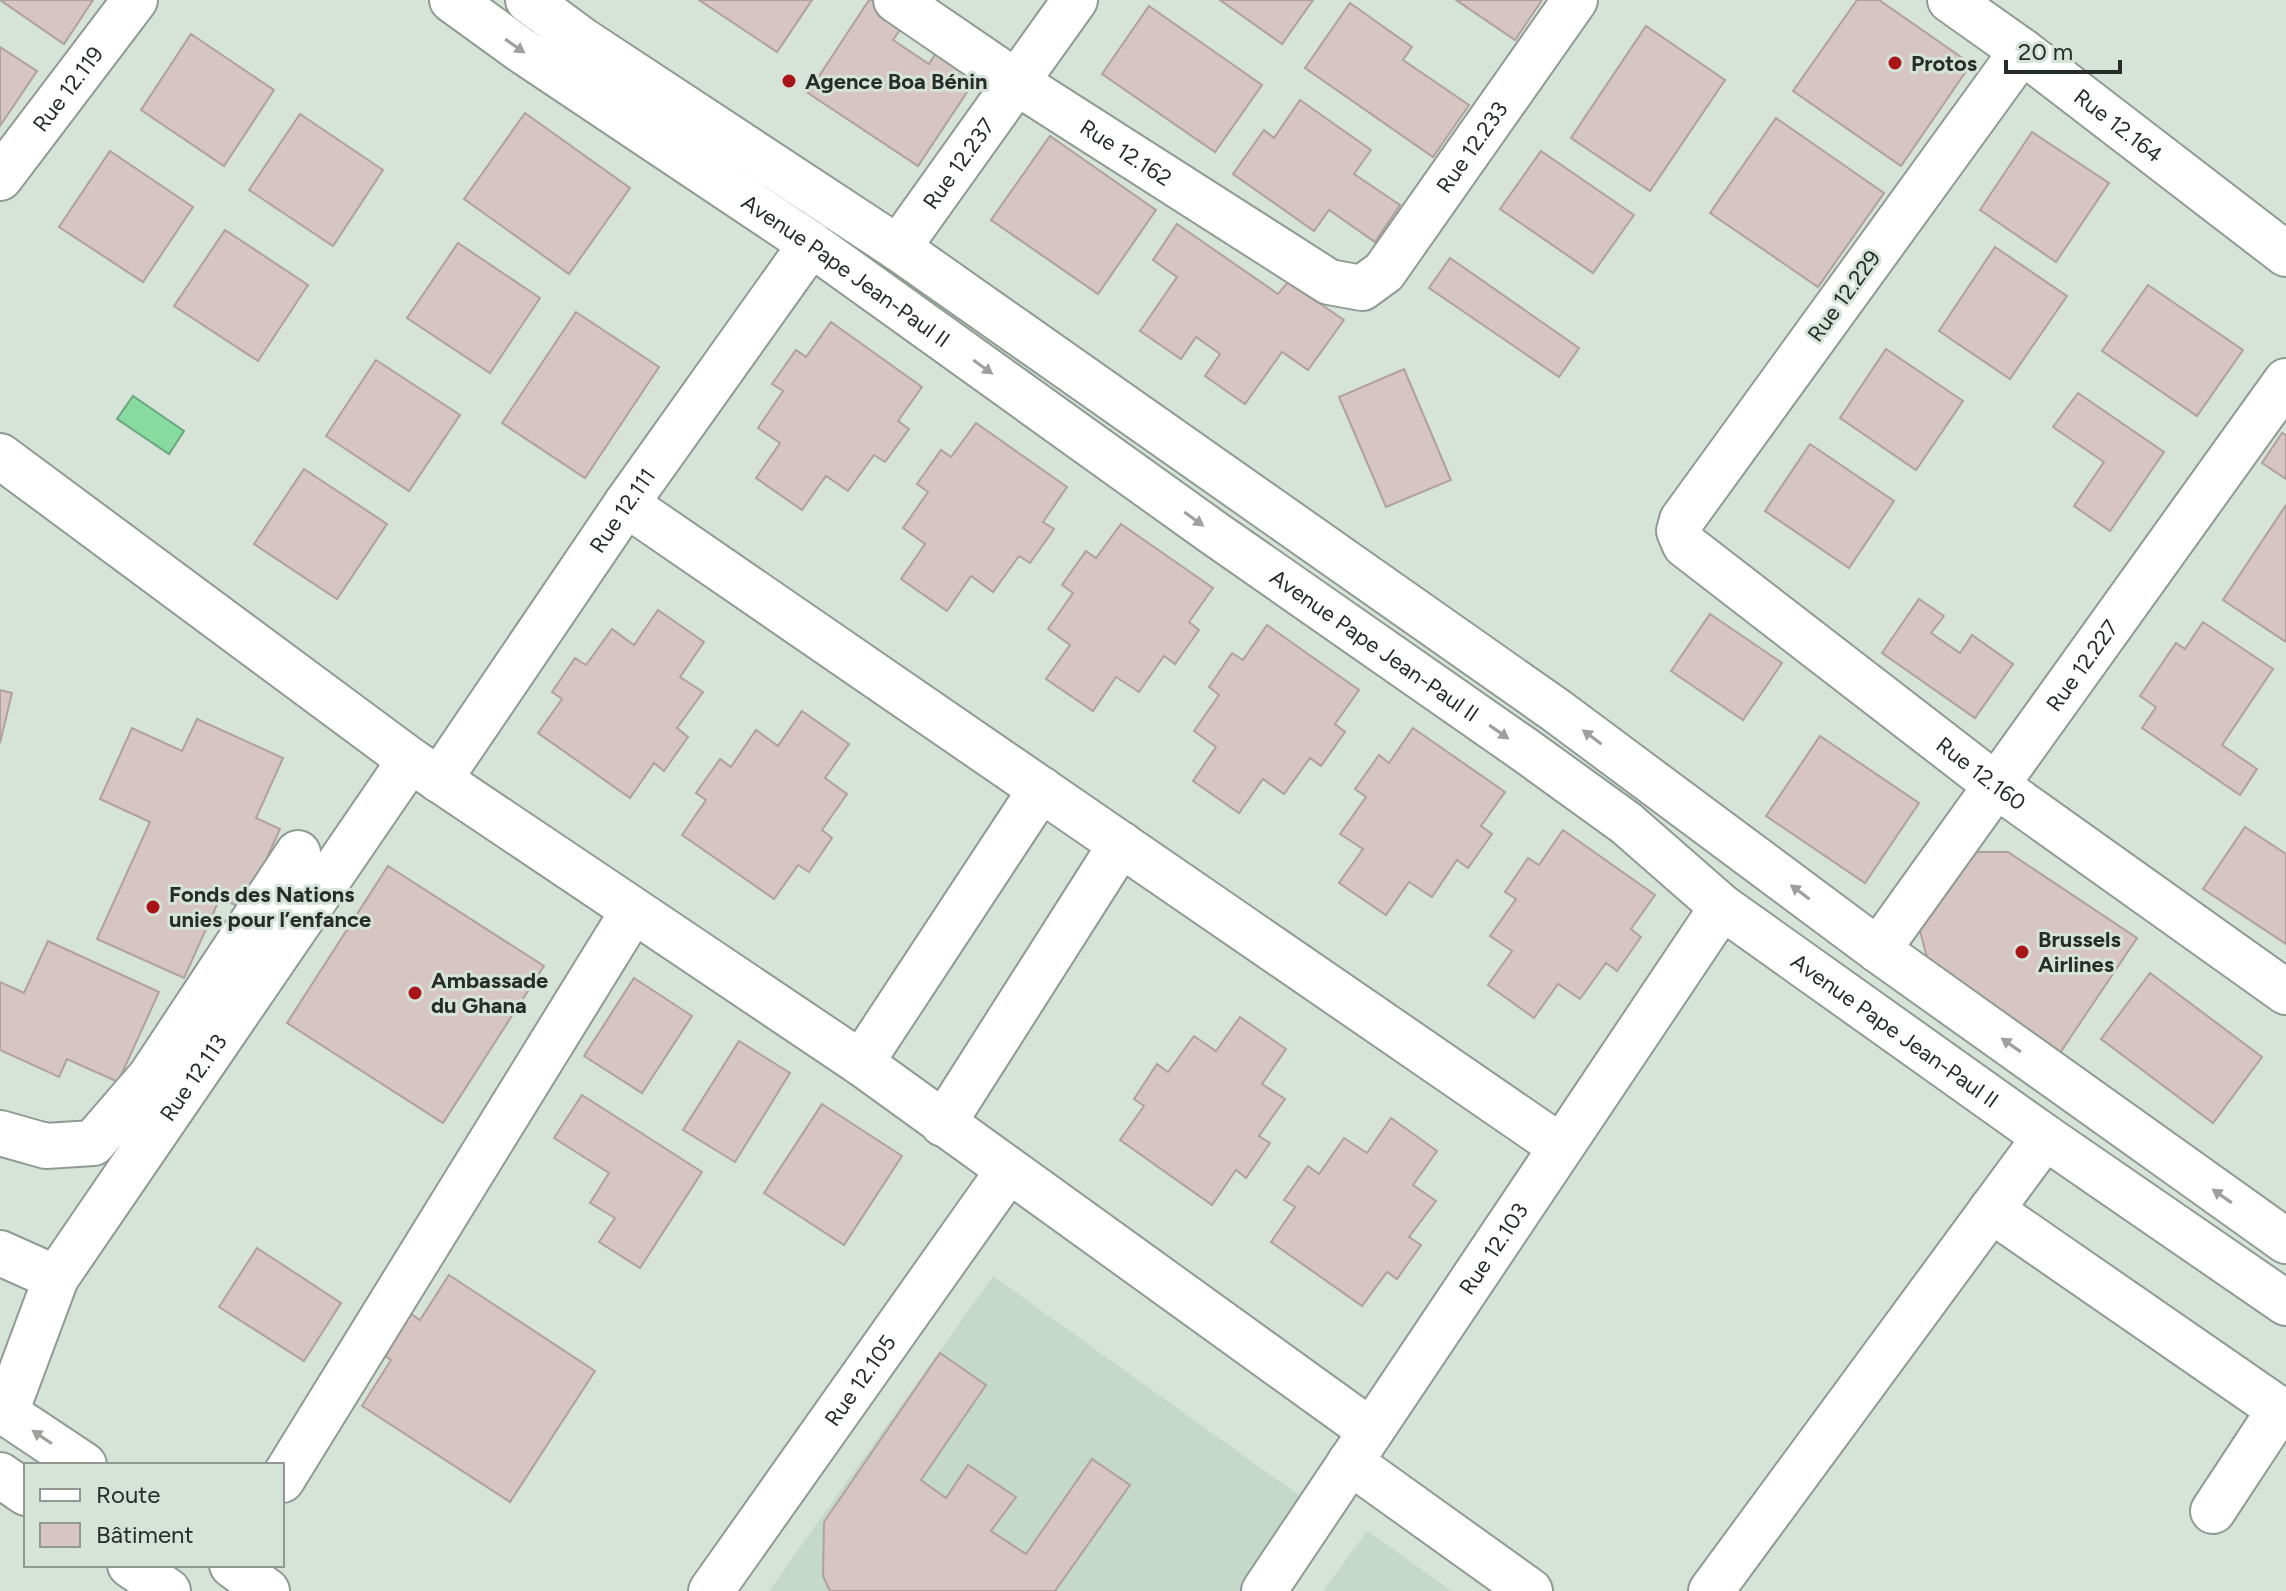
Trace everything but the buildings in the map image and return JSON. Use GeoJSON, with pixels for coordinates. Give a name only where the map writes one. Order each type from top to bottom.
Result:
{"type":"FeatureCollection","features":[{"type":"Feature","properties":{"kind":"street","name":"Rue 12.119"},"geometry":{"type":"LineString","coordinates":[[0,178],[135,0]]}},
{"type":"Feature","properties":{"kind":"street","name":"Avenue Pape Jean-Paul II"},"geometry":{"type":"LineString","coordinates":[[452,0],[521,50],[811,244],[1626,823],[1722,907],[2045,1137],[2286,1303]]}},
{"type":"Feature","properties":{"kind":"street","name":"Avenue Pape Jean-Paul II"},"geometry":{"type":"LineString","coordinates":[[528,0],[582,40],[898,248],[1557,711],[1878,950],[2286,1241]]}},
{"type":"Feature","properties":{"kind":"street","name":"Rue 12.162"},"geometry":{"type":"LineString","coordinates":[[896,0],[1016,82],[1329,282],[1362,288]]}},
{"type":"Feature","properties":{"kind":"street","name":"Rue 12.237"},"geometry":{"type":"LineString","coordinates":[[898,248],[1075,0]]}},
{"type":"Feature","properties":{"kind":"street","name":"Rue 12.233"},"geometry":{"type":"LineString","coordinates":[[1362,288],[1384,272],[1575,0]]}},
{"type":"Feature","properties":{"kind":"street","name":"Rue 12.164"},"geometry":{"type":"LineString","coordinates":[[1950,0],[2022,51],[2286,254]]}},
{"type":"Feature","properties":{"kind":"street","name":"Rue 12.229"},"geometry":{"type":"LineString","coordinates":[[1685,545],[1679,531],[1682,520],[2022,51]]}},
{"type":"Feature","properties":{"kind":"street","name":"Rue 12.111"},"geometry":{"type":"LineString","coordinates":[[425,770],[626,504],[811,244]]}},
{"type":"Feature","properties":{"kind":"street","name":"Rue 12.227"},"geometry":{"type":"LineString","coordinates":[[1878,950],[2286,381]]}},
{"type":"Feature","properties":{"kind":"street"},"geometry":{"type":"LineString","coordinates":[[0,456],[425,770],[861,1063],[1008,1171],[1361,1447],[1530,1591]]}},
{"type":"Feature","properties":{"kind":"street"},"geometry":{"type":"LineString","coordinates":[[626,504],[1561,1147]]}},
{"type":"Feature","properties":{"kind":"street","name":"Rue 12.160"},"geometry":{"type":"LineString","coordinates":[[1685,545],[1997,786],[2286,992]]}},
{"type":"Feature","properties":{"kind":"street","name":"Rue 12.113"},"geometry":{"type":"LineString","coordinates":[[3,1411],[56,1278],[425,770]]}},
{"type":"Feature","properties":{"kind":"street"},"geometry":{"type":"LineString","coordinates":[[861,1063],[1041,789]]}},
{"type":"Feature","properties":{"kind":"street"},"geometry":{"type":"LineString","coordinates":[[943,1124],[1121,844]]}},
{"type":"Feature","properties":{"kind":"street"},"geometry":{"type":"LineString","coordinates":[[0,1133],[46,1146],[93,1143],[150,1077],[298,853]]}},
{"type":"Feature","properties":{"kind":"street","name":"Rue 12.103"},"geometry":{"type":"LineString","coordinates":[[1264,1591],[1722,907]]}},
{"type":"Feature","properties":{"kind":"street"},"geometry":{"type":"LineString","coordinates":[[284,1477],[633,911]]}},
{"type":"Feature","properties":{"kind":"street"},"geometry":{"type":"LineString","coordinates":[[1711,1591],[2045,1137]]}},
{"type":"Feature","properties":{"kind":"street","name":"Rue 12.105"},"geometry":{"type":"LineString","coordinates":[[711,1591],[1008,1171]]}},
{"type":"Feature","properties":{"kind":"street"},"geometry":{"type":"LineString","coordinates":[[1991,1210],[2283,1411],[2213,1511]]}},
{"type":"Feature","properties":{"kind":"street"},"geometry":{"type":"LineString","coordinates":[[0,1253],[56,1278]]}},
{"type":"Feature","properties":{"kind":"street"},"geometry":{"type":"LineString","coordinates":[[3,1411],[81,1463]]}},
{"type":"Feature","properties":{"kind":"street"},"geometry":{"type":"LineString","coordinates":[[0,1475],[24,1492]]}},
{"type":"Feature","properties":{"kind":"street"},"geometry":{"type":"LineString","coordinates":[[133,1567],[168,1591]]}},
{"type":"Feature","properties":{"kind":"street"},"geometry":{"type":"LineString","coordinates":[[235,1567],[267,1591]]}},
{"type":"Feature","properties":{"kind":"shaded area"},"geometry":{"type":"Polygon","coordinates":[[[133,396],[184,431],[169,454],[117,419],[133,396]]]}},
{"type":"Feature","properties":{"kind":"shaded area"},"geometry":{"type":"Polygon","coordinates":[[[993,1276],[1307,1501],[1243,1591],[769,1591],[993,1276]]]}},
{"type":"Feature","properties":{"kind":"shaded area"},"geometry":{"type":"Polygon","coordinates":[[[1367,1531],[1452,1591],[1323,1591],[1367,1531]]]}},
{"type":"Feature","properties":{"kind":"place","name":"Protos"},"geometry":{"type":"Point","coordinates":[1895,63]}},
{"type":"Feature","properties":{"kind":"place","name":"Agence Boa Bénin"},"geometry":{"type":"Point","coordinates":[789,81]}},
{"type":"Feature","properties":{"kind":"place","name":"Fonds des Nations unies pour l’enfance"},"geometry":{"type":"Point","coordinates":[153,907]}},
{"type":"Feature","properties":{"kind":"place","name":"Brussels Airlines"},"geometry":{"type":"Point","coordinates":[2022,952]}},
{"type":"Feature","properties":{"kind":"place","name":"Ambassade du Ghana"},"geometry":{"type":"Point","coordinates":[415,993]}}]}
